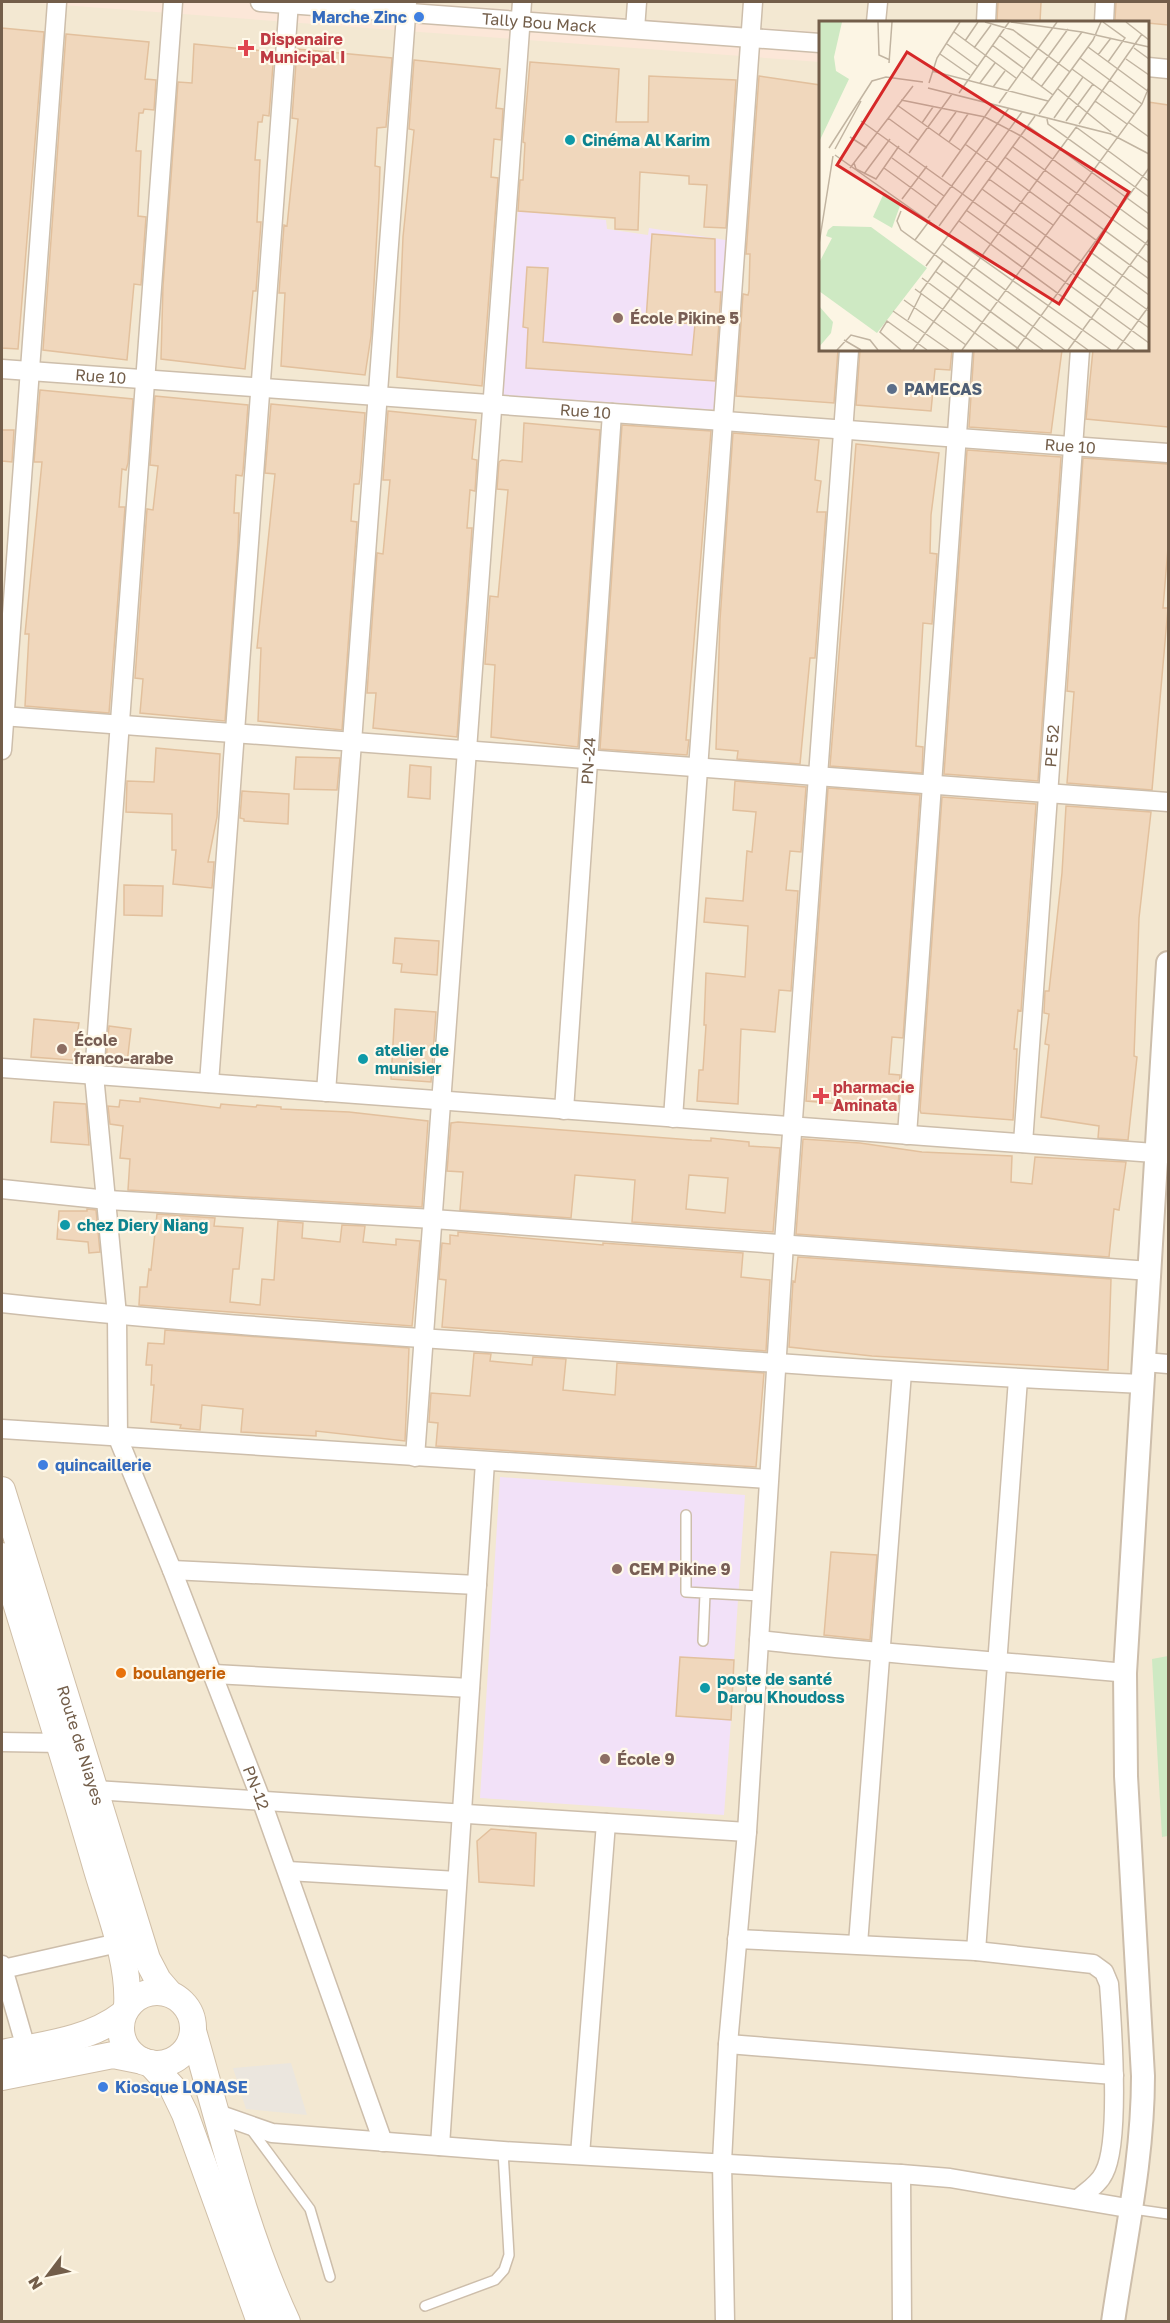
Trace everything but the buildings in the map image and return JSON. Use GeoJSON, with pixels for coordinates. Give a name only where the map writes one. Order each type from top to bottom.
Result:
{"type":"FeatureCollection","features":[{"type":"Feature","properties":{"kind":"main road","name":"Route de Niayes"},"geometry":{"type":"LineString","coordinates":[[2,1490],[147,1959],[158,1980],[171,1994]]}},
{"type":"Feature","properties":{"kind":"main road","name":"Route de Niayes"},"geometry":{"type":"LineString","coordinates":[[2,1556],[61,1743],[118,1943],[128,1989],[125,2011]]}},
{"type":"Feature","properties":{"kind":"main road"},"geometry":{"type":"LineString","coordinates":[[2,2053],[106,2027],[141,1994],[151,1991],[171,1994],[188,2009],[238,2190],[287,2322]]}},
{"type":"Feature","properties":{"kind":"main road"},"geometry":{"type":"LineString","coordinates":[[125,2011],[121,2036],[126,2047],[146,2062],[172,2087],[185,2114],[260,2322]]}},
{"type":"Feature","properties":{"kind":"main road"},"geometry":{"type":"LineString","coordinates":[[2,2077],[113,2055],[162,2064],[183,2053],[193,2031]]}},
{"type":"Feature","properties":{"kind":"street"},"geometry":{"type":"LineString","coordinates":[[2,750],[57,2]]}},
{"type":"Feature","properties":{"kind":"street"},"geometry":{"type":"LineString","coordinates":[[118,1438],[117,1315],[108,1200],[94,1075],[173,2]]}},
{"type":"Feature","properties":{"kind":"street","name":"Tally Bou Mack"},"geometry":{"type":"LineString","coordinates":[[261,2],[406,7],[521,21],[819,43]]}},
{"type":"Feature","properties":{"kind":"street"},"geometry":{"type":"LineString","coordinates":[[415,1457],[522,2]]}},
{"type":"Feature","properties":{"kind":"street"},"geometry":{"type":"LineString","coordinates":[[635,29],[637,2]]}},
{"type":"Feature","properties":{"kind":"street"},"geometry":{"type":"LineString","coordinates":[[673,1118],[753,2]]}},
{"type":"Feature","properties":{"kind":"street"},"geometry":{"type":"LineString","coordinates":[[876,21],[878,2]]}},
{"type":"Feature","properties":{"kind":"street"},"geometry":{"type":"LineString","coordinates":[[986,21],[987,2]]}},
{"type":"Feature","properties":{"kind":"street"},"geometry":{"type":"LineString","coordinates":[[1104,21],[1105,2]]}},
{"type":"Feature","properties":{"kind":"street"},"geometry":{"type":"LineString","coordinates":[[209,1083],[289,3]]}},
{"type":"Feature","properties":{"kind":"street"},"geometry":{"type":"LineString","coordinates":[[326,1092],[406,7]]}},
{"type":"Feature","properties":{"kind":"street"},"geometry":{"type":"LineString","coordinates":[[1149,67],[1168,69]]}},
{"type":"Feature","properties":{"kind":"street"},"geometry":{"type":"LineString","coordinates":[[725,2322],[722,2162],[728,2044],[747,1832],[760,1596],[784,1243],[849,351]]}},
{"type":"Feature","properties":{"kind":"street"},"geometry":{"type":"LineString","coordinates":[[907,1135],[963,351]]}},
{"type":"Feature","properties":{"kind":"street","name":"PE 52"},"geometry":{"type":"LineString","coordinates":[[1023,1143],[1080,351]]}},
{"type":"Feature","properties":{"kind":"street","name":"Rue 10"},"geometry":{"type":"LineString","coordinates":[[2,369],[1168,453]]}},
{"type":"Feature","properties":{"kind":"street","name":"PN-24"},"geometry":{"type":"LineString","coordinates":[[564,1110],[612,413]]}},
{"type":"Feature","properties":{"kind":"street"},"geometry":{"type":"LineString","coordinates":[[3,716],[1168,802]]}},
{"type":"Feature","properties":{"kind":"street"},"geometry":{"type":"LineString","coordinates":[[1113,2322],[1133,2209],[1140,2152],[1143,2076],[1126,1776],[1125,1673],[1149,1271],[1163,1153],[1168,963]]}},
{"type":"Feature","properties":{"kind":"street"},"geometry":{"type":"LineString","coordinates":[[2,1068],[1163,1153]]}},
{"type":"Feature","properties":{"kind":"street"},"geometry":{"type":"LineString","coordinates":[[2,1189],[108,1200],[433,1219],[1149,1271]]}},
{"type":"Feature","properties":{"kind":"street"},"geometry":{"type":"LineString","coordinates":[[2,1303],[117,1315],[902,1372],[1143,1384]]}},
{"type":"Feature","properties":{"kind":"street"},"geometry":{"type":"LineString","coordinates":[[1144,1362],[1168,1364]]}},
{"type":"Feature","properties":{"kind":"street"},"geometry":{"type":"LineString","coordinates":[[858,1944],[902,1372]]}},
{"type":"Feature","properties":{"kind":"street"},"geometry":{"type":"LineString","coordinates":[[976,1951],[1018,1379]]}},
{"type":"Feature","properties":{"kind":"street"},"geometry":{"type":"LineString","coordinates":[[2,1429],[768,1479]]}},
{"type":"Feature","properties":{"kind":"street","name":"PN-12"},"geometry":{"type":"LineString","coordinates":[[118,1438],[262,1802],[383,2142]]}},
{"type":"Feature","properties":{"kind":"street"},"geometry":{"type":"LineString","coordinates":[[440,2146],[485,1462]]}},
{"type":"Feature","properties":{"kind":"street"},"geometry":{"type":"LineString","coordinates":[[172,1570],[477,1585]]}},
{"type":"Feature","properties":{"kind":"street"},"geometry":{"type":"LineString","coordinates":[[759,1640],[880,1654],[999,1661],[1125,1673]]}},
{"type":"Feature","properties":{"kind":"street"},"geometry":{"type":"LineString","coordinates":[[213,1674],[470,1688]]}},
{"type":"Feature","properties":{"kind":"street"},"geometry":{"type":"LineString","coordinates":[[2,1742],[61,1743]]}},
{"type":"Feature","properties":{"kind":"street"},"geometry":{"type":"LineString","coordinates":[[95,1790],[747,1832]]}},
{"type":"Feature","properties":{"kind":"street"},"geometry":{"type":"LineString","coordinates":[[580,2155],[606,1822]]}},
{"type":"Feature","properties":{"kind":"street"},"geometry":{"type":"LineString","coordinates":[[288,1872],[457,1881]]}},
{"type":"Feature","properties":{"kind":"street"},"geometry":{"type":"LineString","coordinates":[[737,1939],[976,1951],[1093,1964],[1104,1972],[1110,1984],[1114,2075],[1110,2158],[1104,2174],[1078,2199]]}},
{"type":"Feature","properties":{"kind":"street"},"geometry":{"type":"LineString","coordinates":[[26,2048],[2,1967],[118,1943]]}},
{"type":"Feature","properties":{"kind":"street"},"geometry":{"type":"LineString","coordinates":[[728,2044],[1114,2075]]}},
{"type":"Feature","properties":{"kind":"street"},"geometry":{"type":"LineString","coordinates":[[215,2113],[249,2127],[272,2133],[503,2151],[901,2174],[1133,2209]]}},
{"type":"Feature","properties":{"kind":"street"},"geometry":{"type":"LineString","coordinates":[[901,2174],[902,2322]]}},
{"type":"Feature","properties":{"kind":"lane"},"geometry":{"type":"LineString","coordinates":[[686,1515],[686,1592],[760,1596]]}},
{"type":"Feature","properties":{"kind":"lane"},"geometry":{"type":"LineString","coordinates":[[704,1641],[705,1594]]}},
{"type":"Feature","properties":{"kind":"lane"},"geometry":{"type":"LineString","coordinates":[[249,2127],[310,2210],[330,2277]]}},
{"type":"Feature","properties":{"kind":"lane"},"geometry":{"type":"LineString","coordinates":[[424,2306],[495,2280],[504,2270],[509,2255],[503,2151]]}},
{"type":"Feature","properties":{"kind":"lane"},"geometry":{"type":"LineString","coordinates":[[1133,2209],[1168,2214]]}},
{"type":"Feature","properties":{"kind":"shaded area"},"geometry":{"type":"Polygon","coordinates":[[[2,2],[1168,2],[1168,2321],[2,2321],[2,2]]]}},
{"type":"Feature","properties":{"kind":"shaded area","name":"Marche Zinc"},"geometry":{"type":"Polygon","coordinates":[[[22,2],[407,2],[819,32],[819,62],[22,2]]]}},
{"type":"Feature","properties":{"kind":"shaded area","name":"École Pikine 5"},"geometry":{"type":"Polygon","coordinates":[[[518,211],[606,220],[607,229],[648,235],[649,228],[732,241],[721,410],[503,395],[518,211]]]}},
{"type":"Feature","properties":{"kind":"shaded area"},"geometry":{"type":"Polygon","coordinates":[[[500,1477],[745,1495],[734,1660],[680,1657],[676,1716],[731,1720],[724,1815],[480,1798],[500,1477]]]}},
{"type":"Feature","properties":{"kind":"shaded area"},"geometry":{"type":"Polygon","coordinates":[[[291,2063],[307,2115],[246,2109],[233,2068],[291,2063]]]}},
{"type":"Feature","properties":{"kind":"green space"},"geometry":{"type":"Polygon","coordinates":[[[1168,1656],[1168,1836],[1162,1837],[1152,1659],[1168,1656]]]}},
{"type":"Feature","properties":{"kind":"place","name":"Marche Zinc"},"geometry":{"type":"Point","coordinates":[419,17]}},
{"type":"Feature","properties":{"kind":"place","name":"Dispenaire Municipal I"},"geometry":{"type":"Point","coordinates":[246,48]}},
{"type":"Feature","properties":{"kind":"place","name":"Cinéma Al Karim"},"geometry":{"type":"Point","coordinates":[570,140]}},
{"type":"Feature","properties":{"kind":"place","name":"École Pikine 5"},"geometry":{"type":"Point","coordinates":[618,318]}},
{"type":"Feature","properties":{"kind":"place","name":"PAMECAS"},"geometry":{"type":"Point","coordinates":[892,389]}},
{"type":"Feature","properties":{"kind":"place","name":"École franco-arabe"},"geometry":{"type":"Point","coordinates":[62,1049]}},
{"type":"Feature","properties":{"kind":"place","name":"atelier de munisier"},"geometry":{"type":"Point","coordinates":[363,1059]}},
{"type":"Feature","properties":{"kind":"place","name":"pharmacie Aminata"},"geometry":{"type":"Point","coordinates":[821,1096]}},
{"type":"Feature","properties":{"kind":"place","name":"chez Diery Niang"},"geometry":{"type":"Point","coordinates":[65,1225]}},
{"type":"Feature","properties":{"kind":"place","name":"quincaillerie"},"geometry":{"type":"Point","coordinates":[43,1465]}},
{"type":"Feature","properties":{"kind":"place","name":"CEM Pikine 9"},"geometry":{"type":"Point","coordinates":[617,1569]}},
{"type":"Feature","properties":{"kind":"place","name":"boulangerie"},"geometry":{"type":"Point","coordinates":[121,1673]}},
{"type":"Feature","properties":{"kind":"place","name":"poste de santé Darou Khoudoss"},"geometry":{"type":"Point","coordinates":[705,1688]}},
{"type":"Feature","properties":{"kind":"place","name":"École 9"},"geometry":{"type":"Point","coordinates":[605,1759]}},
{"type":"Feature","properties":{"kind":"place","name":"Kiosque LONASE"},"geometry":{"type":"Point","coordinates":[103,2087]}}]}
